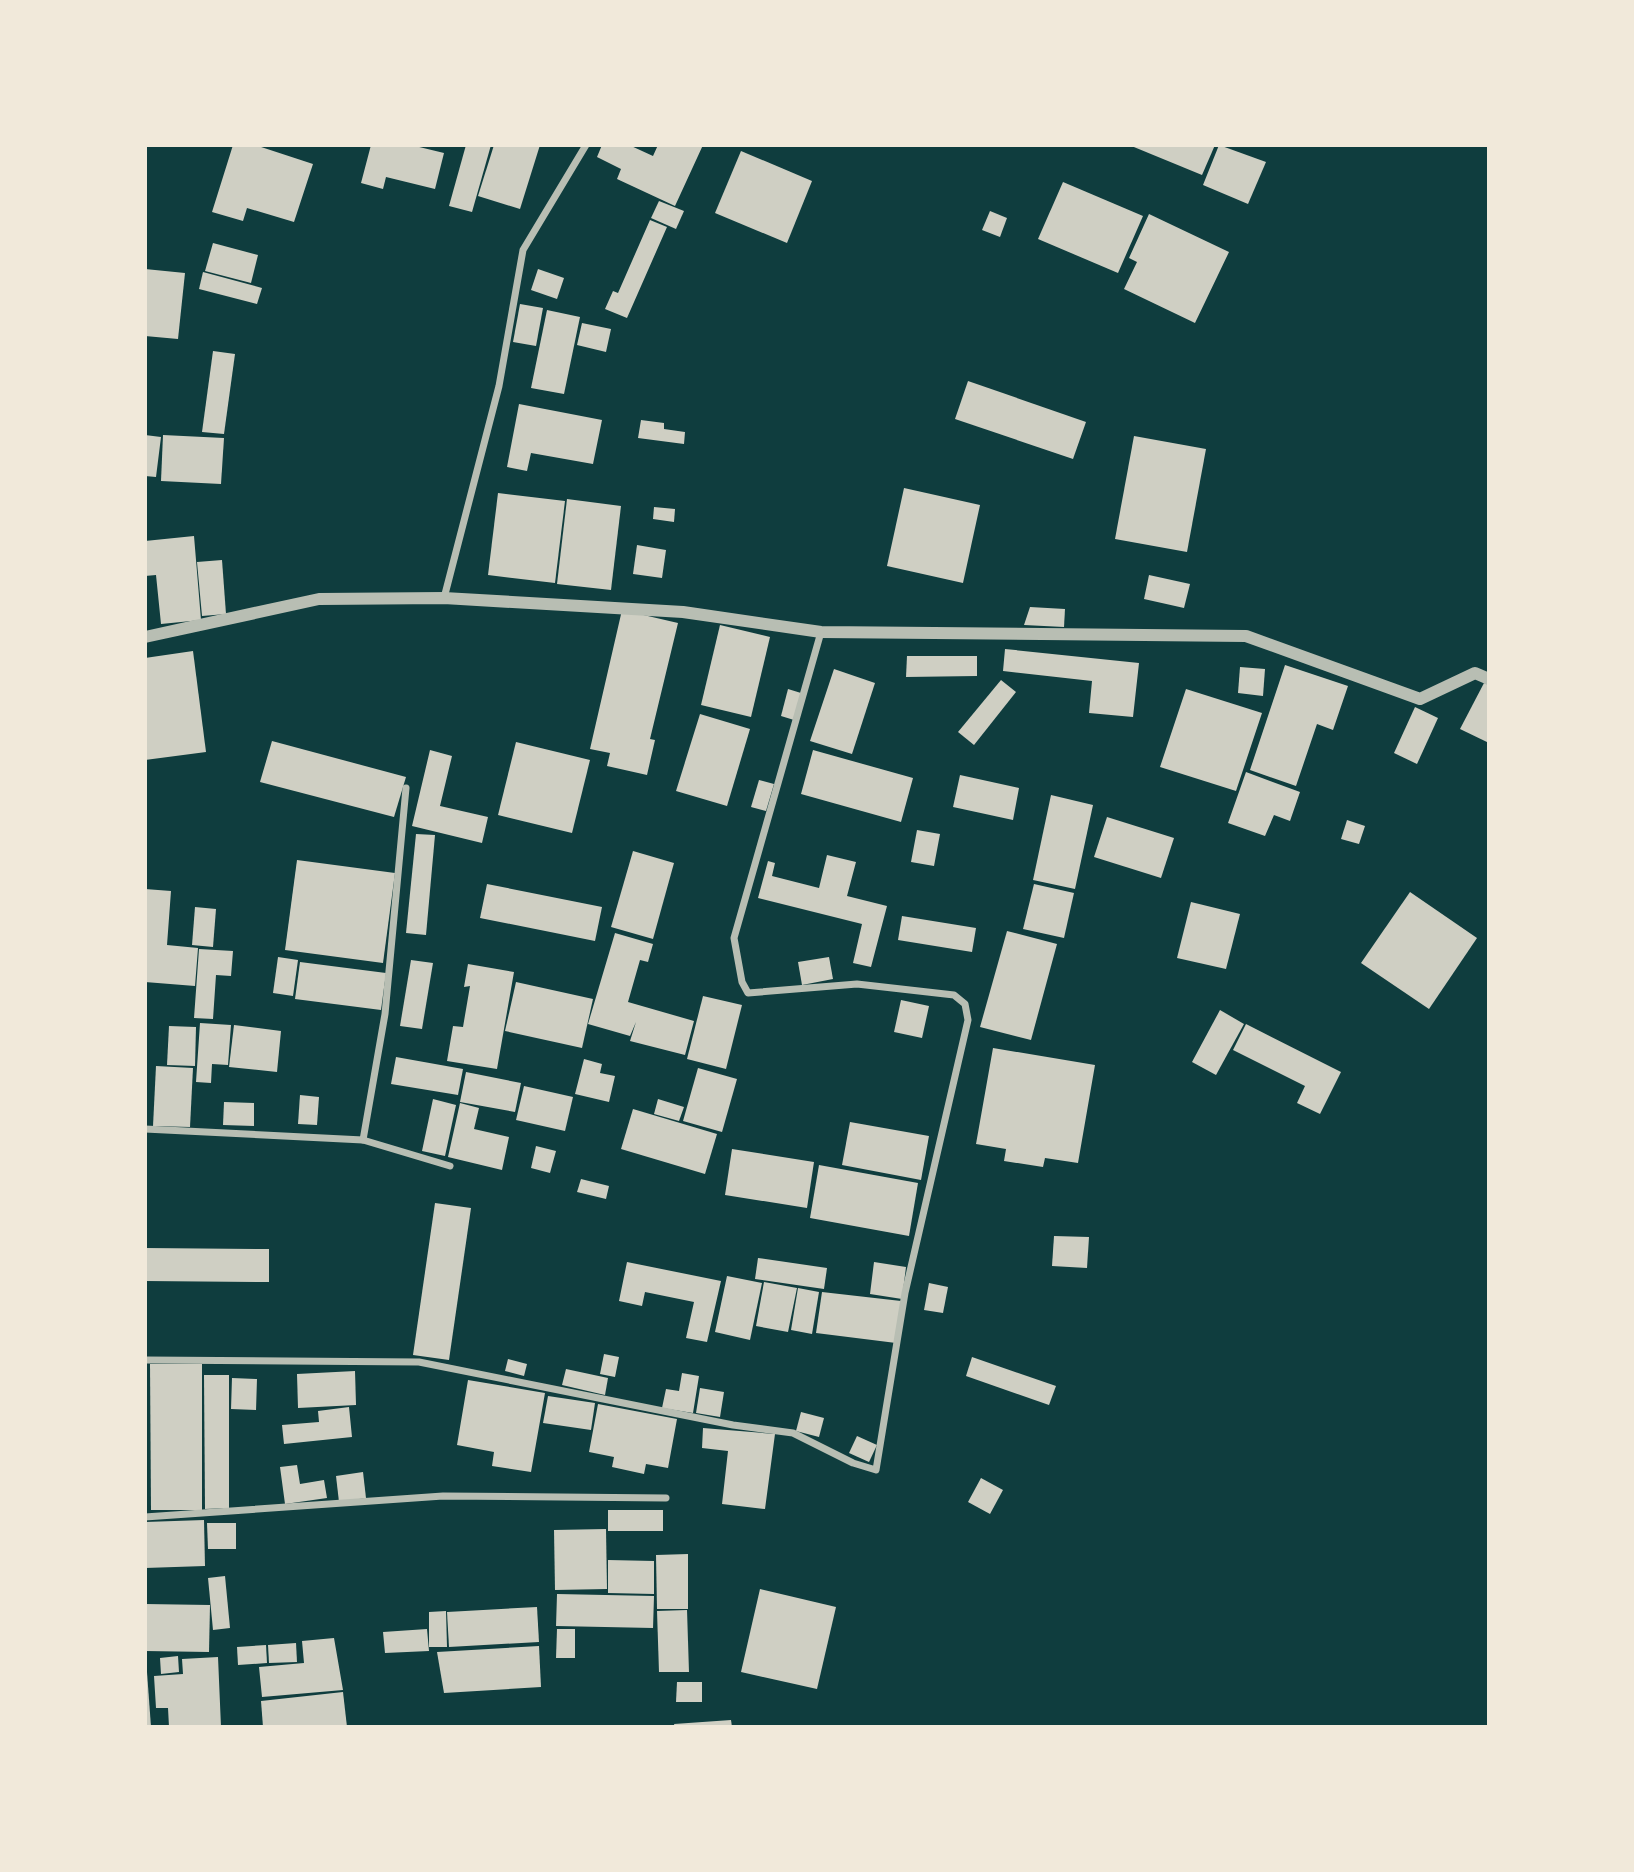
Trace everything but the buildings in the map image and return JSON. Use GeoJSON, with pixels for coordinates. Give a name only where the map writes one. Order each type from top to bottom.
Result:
{"type":"FeatureCollection","features":[{"type":"Feature","properties":{"kind":"street"},"geometry":{"type":"LineString","coordinates":[[444,598],[499,386],[523,250],[586,145]]}},
{"type":"Feature","properties":{"kind":"street"},"geometry":{"type":"LineString","coordinates":[[145,638],[319,599],[444,598],[683,612],[821,632],[1246,636],[1420,699],[1475,673],[1489,679]]}},
{"type":"Feature","properties":{"kind":"street"},"geometry":{"type":"LineString","coordinates":[[145,1360],[419,1362],[733,1425],[793,1433],[853,1463],[876,1470],[905,1293],[968,1020],[965,1004],[954,995],[857,984],[748,993],[742,982],[734,938],[821,632]]}},
{"type":"Feature","properties":{"kind":"street"},"geometry":{"type":"LineString","coordinates":[[363,1140],[385,1014],[406,788]]}},
{"type":"Feature","properties":{"kind":"street"},"geometry":{"type":"LineString","coordinates":[[145,1129],[363,1140],[450,1166]]}},
{"type":"Feature","properties":{"kind":"street"},"geometry":{"type":"LineString","coordinates":[[145,1517],[443,1496],[666,1498]]}}]}
